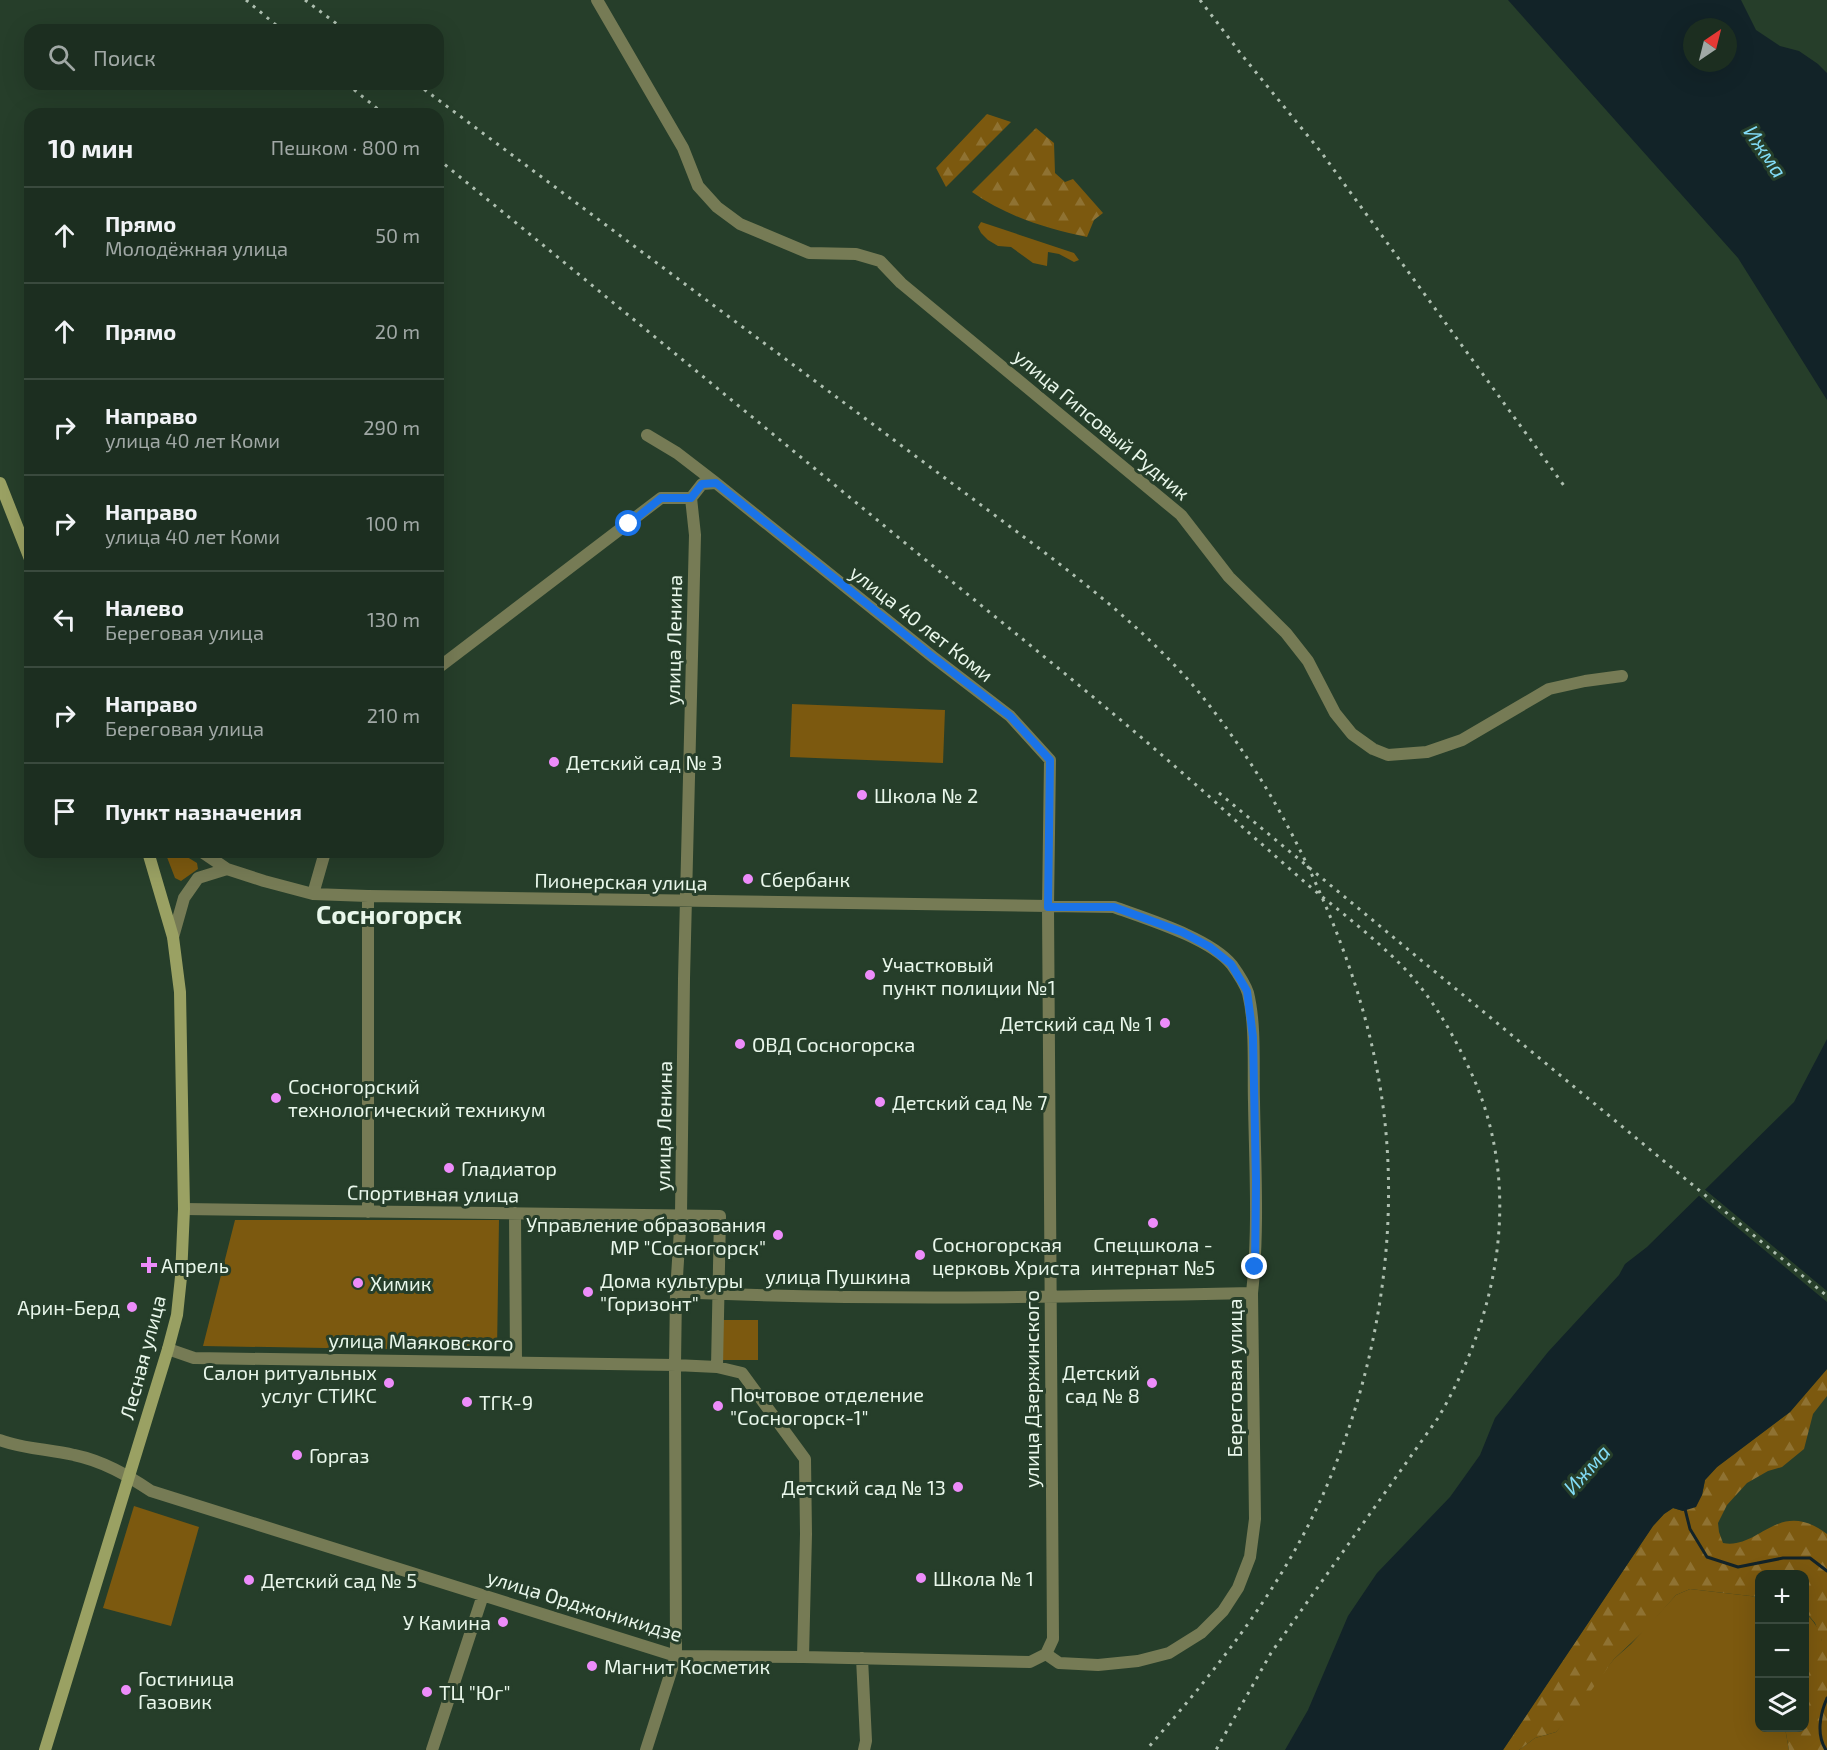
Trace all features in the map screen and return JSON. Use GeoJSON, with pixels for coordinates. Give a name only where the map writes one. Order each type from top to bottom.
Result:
{"type":"FeatureCollection","features":[{"type":"Feature","properties":{"kind":"main road"},"geometry":{"type":"LineString","coordinates":[[0,483],[24,544]]}},
{"type":"Feature","properties":{"kind":"main road","name":"Лесная улица"},"geometry":{"type":"LineString","coordinates":[[45,1750],[168,1349],[177,1315],[182,1277],[184,1209],[180,992],[173,937],[149,858]]}},
{"type":"Feature","properties":{"kind":"street","name":"улица Гипсовый Рудник"},"geometry":{"type":"LineString","coordinates":[[597,0],[683,148],[698,186],[717,207],[740,224],[809,253],[856,254],[880,261],[901,283],[1181,515],[1229,577],[1286,633],[1308,661],[1335,713],[1352,734],[1373,749],[1388,754],[1427,752],[1462,740],[1549,690],[1585,681],[1622,676]]}},
{"type":"Feature","properties":{"kind":"street","name":"улица 40 лет Коми"},"geometry":{"type":"LineString","coordinates":[[647,435],[716,483],[1010,716],[1050,760],[1048,907]]}},
{"type":"Feature","properties":{"kind":"street"},"geometry":{"type":"LineString","coordinates":[[444,663],[661,498],[691,498],[702,484],[716,483]]}},
{"type":"Feature","properties":{"kind":"street","name":"улица Ленина"},"geometry":{"type":"LineString","coordinates":[[646,1750],[676,1656],[675,1365],[676,1292],[681,1214],[695,535],[691,498]]}},
{"type":"Feature","properties":{"kind":"street","name":"Пионерская улица"},"geometry":{"type":"LineString","coordinates":[[211,858],[227,869],[314,894],[1048,907]]}},
{"type":"Feature","properties":{"kind":"street"},"geometry":{"type":"LineString","coordinates":[[314,894],[323,858]]}},
{"type":"Feature","properties":{"kind":"street"},"geometry":{"type":"LineString","coordinates":[[173,937],[184,898],[198,878],[227,869]]}},
{"type":"Feature","properties":{"kind":"street"},"geometry":{"type":"LineString","coordinates":[[368,896],[368,1212]]}},
{"type":"Feature","properties":{"kind":"street","name":"Береговая улица"},"geometry":{"type":"LineString","coordinates":[[1046,1654],[1059,1663],[1098,1665],[1138,1661],[1169,1653],[1202,1633],[1223,1611],[1238,1588],[1250,1557],[1255,1519],[1252,1293],[1255,1267],[1256,1181],[1253,1037],[1247,991],[1231,964],[1210,947],[1182,932],[1114,907],[1048,907]]}},
{"type":"Feature","properties":{"kind":"street","name":"улица Дзержинского"},"geometry":{"type":"LineString","coordinates":[[1046,1654],[1053,1639],[1048,907]]}},
{"type":"Feature","properties":{"kind":"street","name":"Спортивная улица"},"geometry":{"type":"LineString","coordinates":[[184,1209],[720,1216],[718,1294]]}},
{"type":"Feature","properties":{"kind":"street"},"geometry":{"type":"LineString","coordinates":[[515,1213],[516,1362]]}},
{"type":"Feature","properties":{"kind":"street","name":"улица Пушкина"},"geometry":{"type":"LineString","coordinates":[[676,1292],[770,1296],[1050,1297],[1252,1293]]}},
{"type":"Feature","properties":{"kind":"street"},"geometry":{"type":"LineString","coordinates":[[717,1367],[718,1294]]}},
{"type":"Feature","properties":{"kind":"street","name":"улица Маяковского"},"geometry":{"type":"LineString","coordinates":[[168,1349],[194,1358],[675,1365],[717,1367],[742,1373],[805,1459],[803,1657]]}},
{"type":"Feature","properties":{"kind":"street","name":"улица Орджоникидзе"},"geometry":{"type":"LineString","coordinates":[[0,1440],[17,1446],[75,1455],[110,1466],[152,1491],[676,1656],[1030,1662],[1046,1654]]}},
{"type":"Feature","properties":{"kind":"street"},"geometry":{"type":"LineString","coordinates":[[432,1750],[483,1595]]}},
{"type":"Feature","properties":{"kind":"street"},"geometry":{"type":"LineString","coordinates":[[862,1658],[866,1741],[864,1750]]}},
{"type":"Feature","properties":{"kind":"green space"},"geometry":{"type":"Polygon","coordinates":[[[987,114],[1011,122],[946,187],[936,168],[987,114]]]}},
{"type":"Feature","properties":{"kind":"green space"},"geometry":{"type":"Polygon","coordinates":[[[1036,128],[1054,143],[1055,173],[1065,182],[1073,179],[1103,213],[1094,220],[1087,237],[1057,230],[1013,215],[972,192],[1036,128]]]}},
{"type":"Feature","properties":{"kind":"green space"},"geometry":{"type":"Polygon","coordinates":[[[981,222],[1074,253],[1079,260],[1074,262],[1059,254],[1048,252],[1047,266],[1033,263],[1011,247],[998,246],[988,240],[978,227],[981,222]]]}},
{"type":"Feature","properties":{"kind":"green space"},"geometry":{"type":"Polygon","coordinates":[[[792,704],[945,710],[943,763],[790,757],[792,704]]]}},
{"type":"Feature","properties":{"kind":"green space"},"geometry":{"type":"Polygon","coordinates":[[[167,858],[189,858],[197,863],[198,869],[181,881],[175,878],[167,858]]]}},
{"type":"Feature","properties":{"kind":"green space","name":"Химик"},"geometry":{"type":"Polygon","coordinates":[[[235,1220],[499,1220],[497,1351],[203,1346],[235,1220]]]}},
{"type":"Feature","properties":{"kind":"green space"},"geometry":{"type":"Polygon","coordinates":[[[721,1320],[758,1320],[758,1360],[719,1360],[721,1320]]]}},
{"type":"Feature","properties":{"kind":"green space"},"geometry":{"type":"Polygon","coordinates":[[[1827,1369],[1827,1396],[1813,1414],[1804,1449],[1782,1467],[1768,1471],[1747,1483],[1727,1505],[1718,1523],[1723,1543],[1736,1543],[1748,1539],[1782,1522],[1795,1521],[1810,1524],[1827,1534],[1827,1750],[1789,1750],[1786,1732],[1809,1732],[1809,1670],[1818,1655],[1822,1641],[1815,1623],[1809,1616],[1809,1570],[1755,1570],[1755,1597],[1690,1589],[1676,1595],[1647,1628],[1614,1659],[1580,1706],[1556,1732],[1535,1738],[1519,1750],[1503,1750],[1653,1526],[1673,1508],[1683,1511],[1702,1495],[1705,1480],[1717,1467],[1790,1412],[1827,1369]]]}},
{"type":"Feature","properties":{"kind":"green space"},"geometry":{"type":"Polygon","coordinates":[[[134,1506],[199,1527],[171,1626],[103,1608],[134,1506]]]}},
{"type":"Feature","properties":{"kind":"green space"},"geometry":{"type":"Polygon","coordinates":[[[1690,1589],[1755,1597],[1755,1732],[1786,1732],[1789,1750],[1519,1750],[1535,1738],[1556,1732],[1614,1659],[1676,1595],[1690,1589]]]}},
{"type":"Feature","properties":{"kind":"green space"},"geometry":{"type":"Polygon","coordinates":[[[1809,1617],[1822,1637],[1821,1650],[1809,1671],[1809,1617]]]}},
{"type":"Feature","properties":{"kind":"water","name":"Ижма"},"geometry":{"type":"Polygon","coordinates":[[[1508,0],[1741,0],[1756,30],[1780,46],[1799,51],[1827,73],[1827,400],[1738,258],[1508,0]]]}},
{"type":"Feature","properties":{"kind":"water","name":"Ижма"},"geometry":{"type":"Polygon","coordinates":[[[1827,1039],[1827,1369],[1790,1412],[1717,1467],[1705,1480],[1702,1495],[1696,1507],[1683,1511],[1673,1508],[1653,1526],[1503,1750],[1285,1750],[1308,1710],[1348,1616],[1377,1573],[1450,1497],[1480,1455],[1495,1418],[1548,1352],[1619,1275],[1625,1264],[1647,1247],[1794,1102],[1827,1039]]]}},
{"type":"Feature","properties":{"kind":"pier"},"geometry":{"type":"Polygon","coordinates":[[[1703,1188],[1827,1291],[1827,1302],[1697,1194],[1703,1188]]]}},
{"type":"Feature","properties":{"kind":"waterway"},"geometry":{"type":"LineString","coordinates":[[1685,1509],[1690,1529],[1707,1557],[1738,1567],[1783,1558],[1810,1558],[1827,1571]]}},
{"type":"Feature","properties":{"kind":"waterway"},"geometry":{"type":"LineString","coordinates":[[1826,1750],[1821,1738],[1820,1724],[1827,1698]]}},
{"type":"Feature","properties":{"kind":"railway"},"geometry":{"type":"LineString","coordinates":[[246,0],[275,24]]}},
{"type":"Feature","properties":{"kind":"railway"},"geometry":{"type":"LineString","coordinates":[[305,0],[337,24]]}},
{"type":"Feature","properties":{"kind":"railway"},"geometry":{"type":"LineString","coordinates":[[1200,0],[1321,152],[1565,487]]}},
{"type":"Feature","properties":{"kind":"railway"},"geometry":{"type":"LineString","coordinates":[[354,90],[377,108]]}},
{"type":"Feature","properties":{"kind":"railway"},"geometry":{"type":"LineString","coordinates":[[425,90],[1036,546],[1100,596],[1141,632],[1197,690],[1245,755],[1287,825],[1325,904],[1360,1000],[1382,1099],[1386,1133],[1388,1227],[1377,1320],[1367,1366],[1339,1456],[1304,1534],[1243,1631],[1196,1692],[1146,1750]]}},
{"type":"Feature","properties":{"kind":"railway"},"geometry":{"type":"LineString","coordinates":[[444,164],[1092,696],[1375,941],[1406,970],[1424,992],[1462,1053],[1485,1110],[1496,1154],[1500,1200],[1498,1245],[1490,1290],[1477,1334],[1460,1377],[1438,1418],[1271,1653],[1216,1750]]}},
{"type":"Feature","properties":{"kind":"railway"},"geometry":{"type":"LineString","coordinates":[[1219,793],[1827,1296]]}},
{"type":"Feature","properties":{"kind":"place","name":"Детский сад № 3"},"geometry":{"type":"Point","coordinates":[554,762]}},
{"type":"Feature","properties":{"kind":"place","name":"Школа № 2"},"geometry":{"type":"Point","coordinates":[862,795]}},
{"type":"Feature","properties":{"kind":"place","name":"Сбербанк"},"geometry":{"type":"Point","coordinates":[748,879]}},
{"type":"Feature","properties":{"kind":"place","name":"Участковый пункт полиции №1"},"geometry":{"type":"Point","coordinates":[870,975]}},
{"type":"Feature","properties":{"kind":"place","name":"Детский сад № 1"},"geometry":{"type":"Point","coordinates":[1165,1023]}},
{"type":"Feature","properties":{"kind":"place","name":"ОВД Сосногорска"},"geometry":{"type":"Point","coordinates":[740,1044]}},
{"type":"Feature","properties":{"kind":"place","name":"Сосногорский технологический техникум"},"geometry":{"type":"Point","coordinates":[276,1098]}},
{"type":"Feature","properties":{"kind":"place","name":"Детский сад № 7"},"geometry":{"type":"Point","coordinates":[880,1102]}},
{"type":"Feature","properties":{"kind":"place","name":"Гладиатор"},"geometry":{"type":"Point","coordinates":[449,1168]}},
{"type":"Feature","properties":{"kind":"place","name":"Спецшкола - интернат №5"},"geometry":{"type":"Point","coordinates":[1153,1223]}},
{"type":"Feature","properties":{"kind":"place","name":"Управление образования МР \"Сосногорск\""},"geometry":{"type":"Point","coordinates":[778,1235]}},
{"type":"Feature","properties":{"kind":"place","name":"Сосногорская церковь Христа"},"geometry":{"type":"Point","coordinates":[920,1255]}},
{"type":"Feature","properties":{"kind":"place","name":"Апрель"},"geometry":{"type":"Point","coordinates":[149,1265]}},
{"type":"Feature","properties":{"kind":"place","name":"Химик"},"geometry":{"type":"Point","coordinates":[358,1283]}},
{"type":"Feature","properties":{"kind":"place","name":"Дома культуры \"Горизонт\""},"geometry":{"type":"Point","coordinates":[588,1292]}},
{"type":"Feature","properties":{"kind":"place","name":"Арин-Берд"},"geometry":{"type":"Point","coordinates":[132,1307]}},
{"type":"Feature","properties":{"kind":"place","name":"Салон ритуальных услуг СТИКС"},"geometry":{"type":"Point","coordinates":[389,1383]}},
{"type":"Feature","properties":{"kind":"place","name":"Детский сад № 8"},"geometry":{"type":"Point","coordinates":[1152,1383]}},
{"type":"Feature","properties":{"kind":"place","name":"ТГК-9"},"geometry":{"type":"Point","coordinates":[467,1402]}},
{"type":"Feature","properties":{"kind":"place","name":"Почтовое отделение \"Сосногорск-1\""},"geometry":{"type":"Point","coordinates":[718,1406]}},
{"type":"Feature","properties":{"kind":"place","name":"Горгаз"},"geometry":{"type":"Point","coordinates":[297,1455]}},
{"type":"Feature","properties":{"kind":"place","name":"Детский сад № 13"},"geometry":{"type":"Point","coordinates":[958,1487]}},
{"type":"Feature","properties":{"kind":"place","name":"Школа № 1"},"geometry":{"type":"Point","coordinates":[921,1578]}},
{"type":"Feature","properties":{"kind":"place","name":"Детский сад № 5"},"geometry":{"type":"Point","coordinates":[249,1580]}},
{"type":"Feature","properties":{"kind":"place","name":"У Камина"},"geometry":{"type":"Point","coordinates":[503,1622]}},
{"type":"Feature","properties":{"kind":"place","name":"Магнит Косметик"},"geometry":{"type":"Point","coordinates":[592,1666]}},
{"type":"Feature","properties":{"kind":"place","name":"Гостиница Газовик"},"geometry":{"type":"Point","coordinates":[126,1690]}},
{"type":"Feature","properties":{"kind":"place","name":"ТЦ \"Юг\""},"geometry":{"type":"Point","coordinates":[427,1692]}},
{"type":"Feature","properties":{"kind":"district","name":"Сосногорск"},"geometry":{"type":"Point","coordinates":[389,913]}},
{"type":"Feature","properties":{"kind":"route"},"geometry":{"type":"LineString","coordinates":[[629,524],[661,498],[691,498],[702,484],[716,483],[1010,716],[1050,760],[1048,907],[1114,907],[1182,932],[1210,947],[1231,964],[1247,991],[1253,1037],[1255,1267]]}}]}
